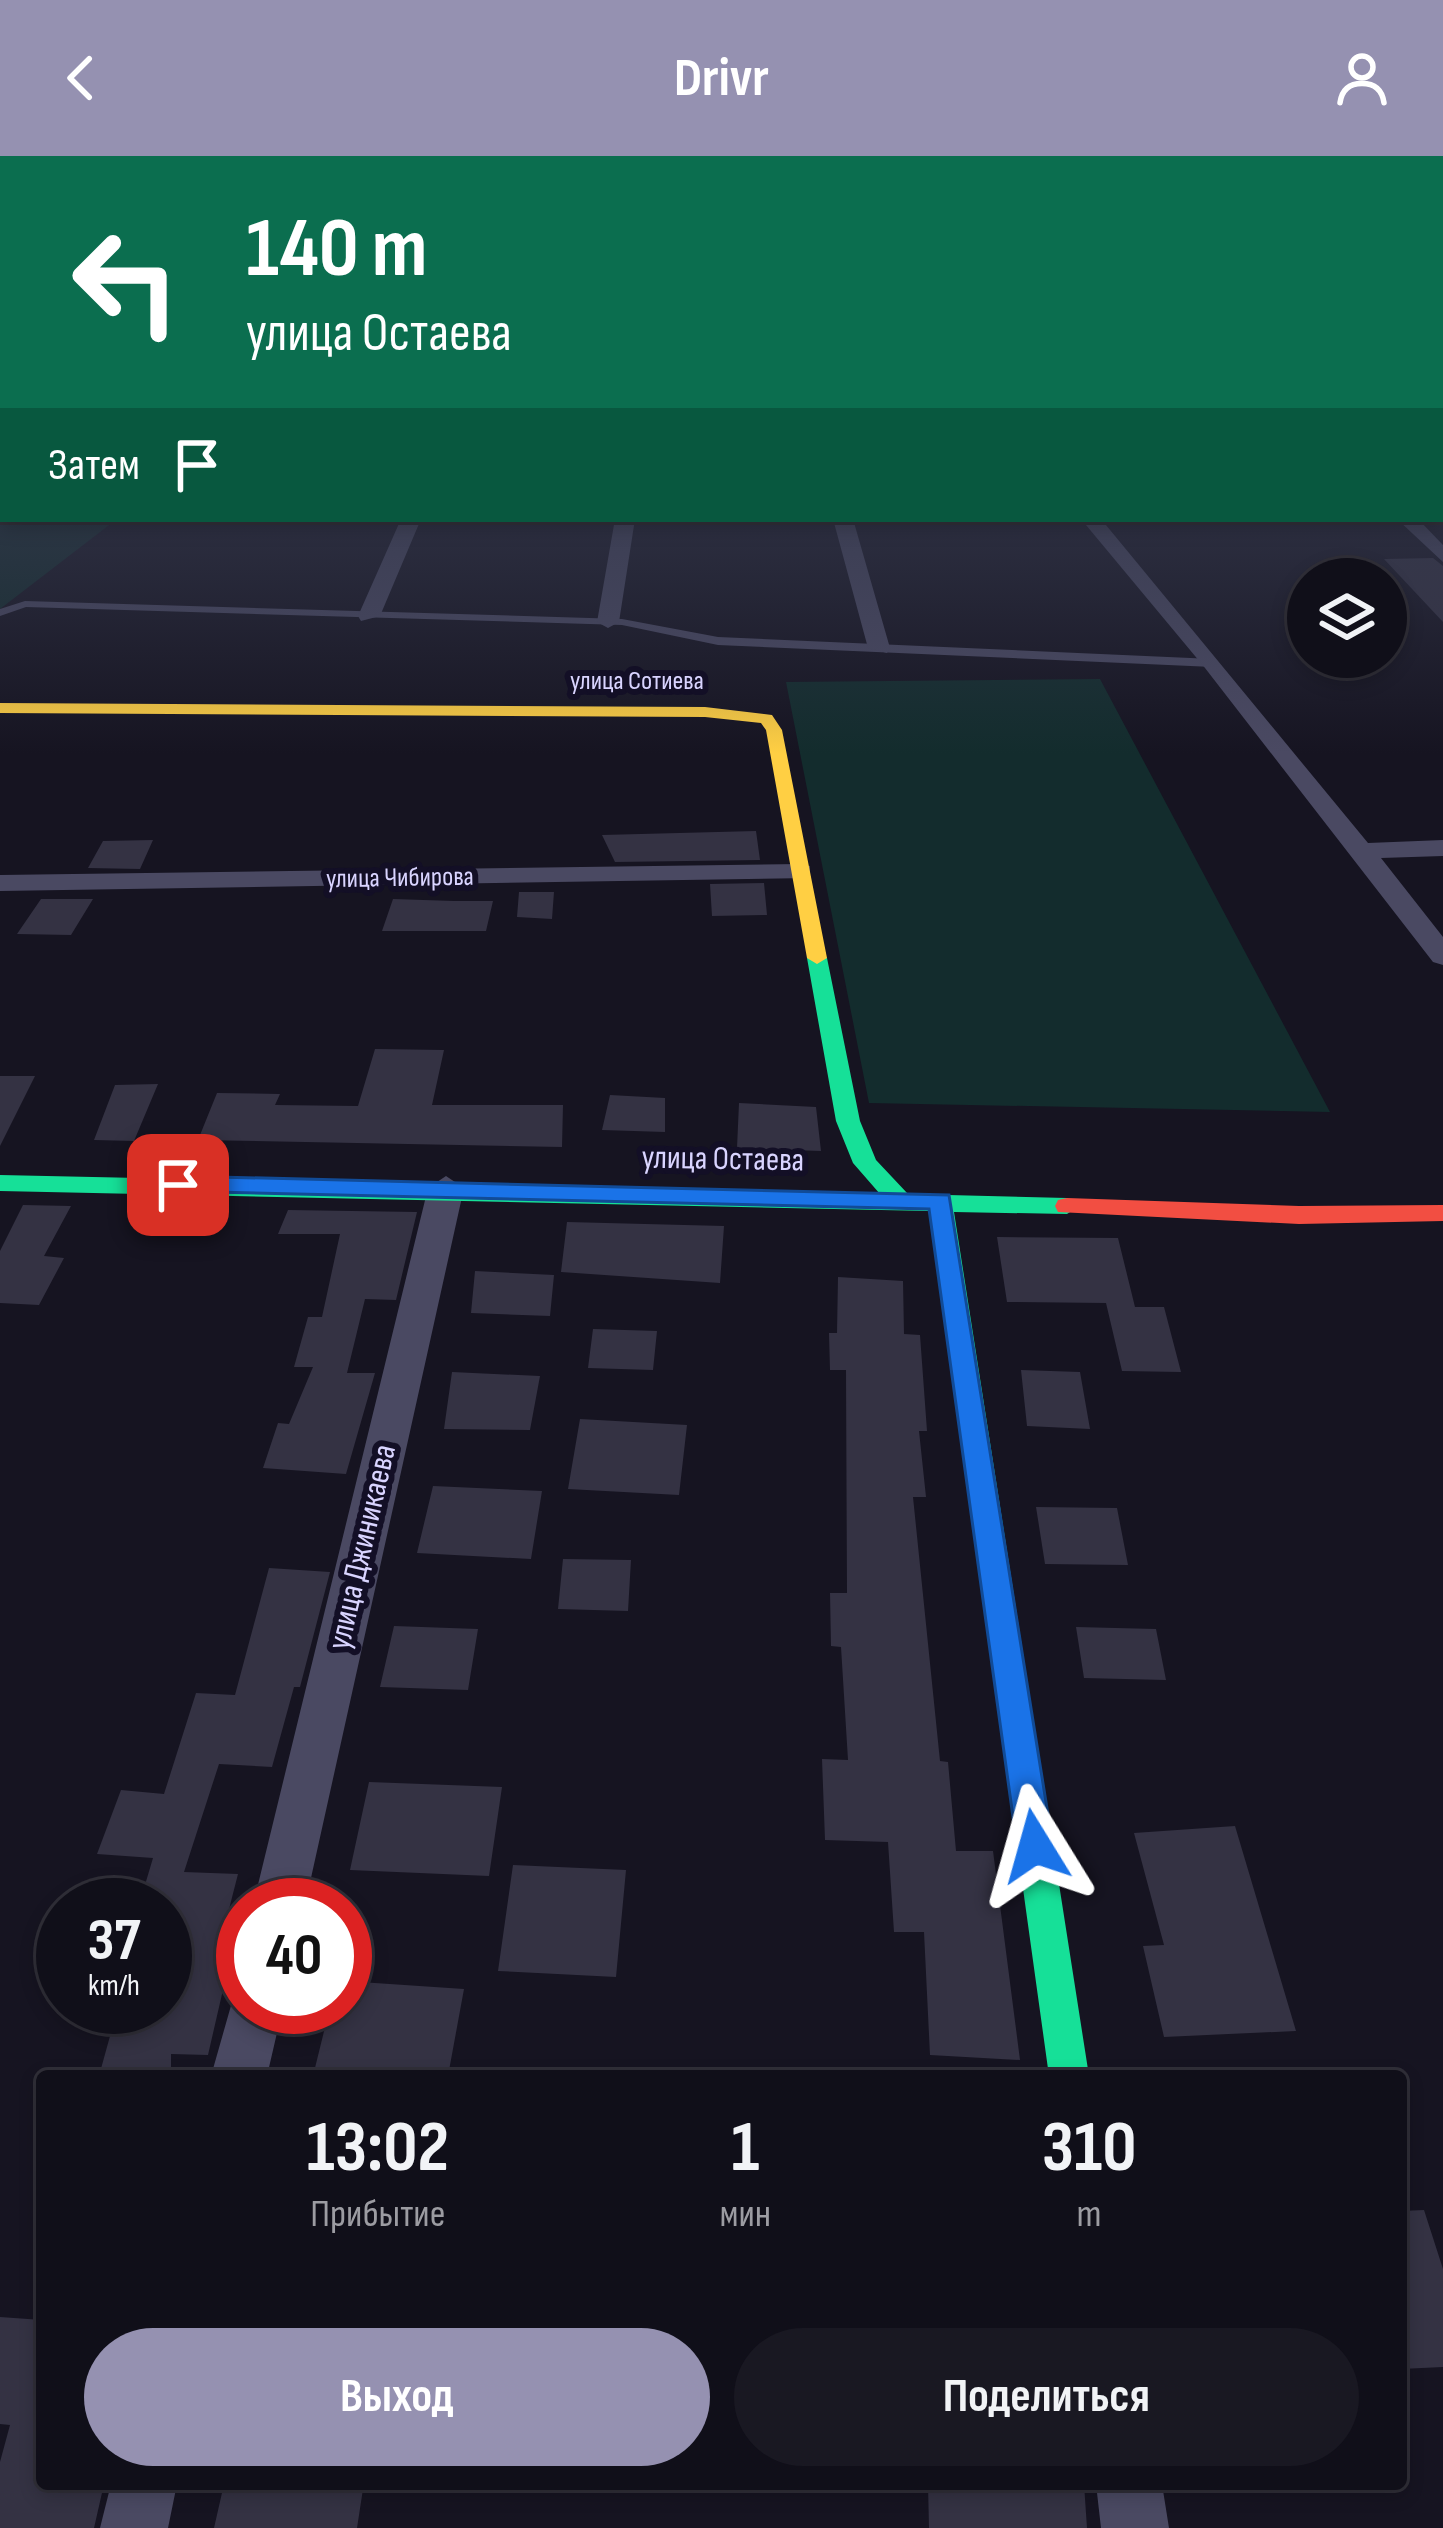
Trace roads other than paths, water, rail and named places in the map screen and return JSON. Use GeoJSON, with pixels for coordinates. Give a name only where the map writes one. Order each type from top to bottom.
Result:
{"type":"FeatureCollection","features":[{"type":"Feature","properties":{"kind":"street"},"geometry":{"type":"LineString","coordinates":[[369,616],[405,533]]}},
{"type":"Feature","properties":{"kind":"street"},"geometry":{"type":"LineString","coordinates":[[608,622],[623,533]]}},
{"type":"Feature","properties":{"kind":"street"},"geometry":{"type":"LineString","coordinates":[[847,533],[878,648]]}},
{"type":"Feature","properties":{"kind":"street"},"geometry":{"type":"LineString","coordinates":[[1103,533],[1213,663],[1443,956]]}},
{"type":"Feature","properties":{"kind":"street"},"geometry":{"type":"LineString","coordinates":[[1420,533],[1443,556]]}},
{"type":"Feature","properties":{"kind":"street","name":"улица Сотиева"},"geometry":{"type":"LineString","coordinates":[[0,707],[742,712],[766,719],[774,730],[848,1121],[866,1163],[899,1199]]}},
{"type":"Feature","properties":{"kind":"street"},"geometry":{"type":"LineString","coordinates":[[1364,851],[1443,848]]}},
{"type":"Feature","properties":{"kind":"street","name":"улица Чибирова"},"geometry":{"type":"LineString","coordinates":[[0,883],[800,872]]}},
{"type":"Feature","properties":{"kind":"street","name":"улица Остаева"},"geometry":{"type":"LineString","coordinates":[[0,1183],[446,1188],[1299,1215],[1443,1214]]}},
{"type":"Feature","properties":{"kind":"street","name":"улица Джиникаева"},"geometry":{"type":"LineString","coordinates":[[285,1878],[446,1188]]}},
{"type":"Feature","properties":{"kind":"street"},"geometry":{"type":"LineString","coordinates":[[940,1201],[1068,2070]]}},
{"type":"Feature","properties":{"kind":"street"},"geometry":{"type":"LineString","coordinates":[[240,2070],[249,2034]]}},
{"type":"Feature","properties":{"kind":"street"},"geometry":{"type":"LineString","coordinates":[[134,2528],[143,2490]]}},
{"type":"Feature","properties":{"kind":"street"},"geometry":{"type":"LineString","coordinates":[[1130,2490],[1135,2528]]}},
{"type":"Feature","properties":{"kind":"lane"},"geometry":{"type":"LineString","coordinates":[[0,613],[25,604],[608,622],[718,640],[1213,663]]}}]}
